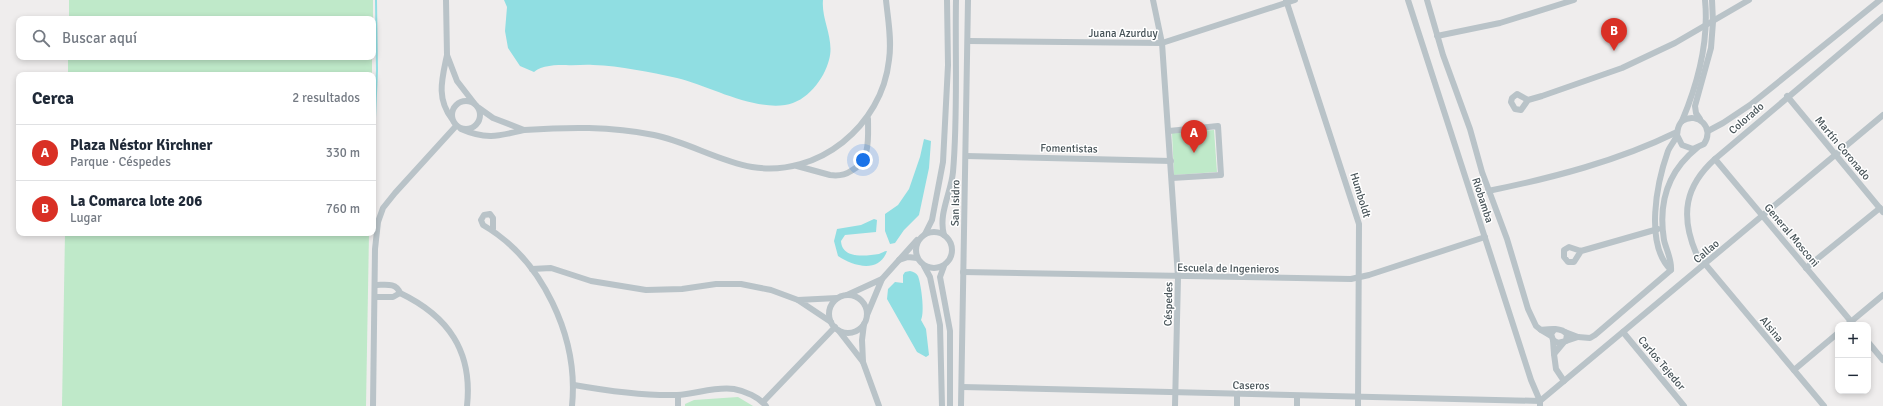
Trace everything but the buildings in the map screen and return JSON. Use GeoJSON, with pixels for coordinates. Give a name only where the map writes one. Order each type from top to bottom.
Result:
{"type":"FeatureCollection","features":[{"type":"Feature","properties":{"kind":"street"},"geometry":{"type":"LineString","coordinates":[[446,0],[446,55],[442,83],[442,102],[452,119],[459,127],[476,135],[486,137],[524,130],[590,127],[632,131],[678,141],[753,167],[797,166],[831,175],[839,175],[853,170],[861,164],[867,151],[868,119]]}},
{"type":"Feature","properties":{"kind":"street"},"geometry":{"type":"LineString","coordinates":[[797,166],[829,152],[840,145],[868,119],[881,93],[889,61],[890,34],[886,0]]}},
{"type":"Feature","properties":{"kind":"street"},"geometry":{"type":"LineString","coordinates":[[942,406],[940,325],[930,277],[924,266],[917,258],[916,248],[932,220],[940,185],[943,162],[948,47],[947,0]]}},
{"type":"Feature","properties":{"kind":"street"},"geometry":{"type":"LineString","coordinates":[[950,406],[950,331],[940,277],[944,266],[950,259],[952,249],[950,243],[944,235],[942,221],[951,183],[955,141],[956,0]]}},
{"type":"Feature","properties":{"kind":"street","name":"San Isidro"},"geometry":{"type":"LineString","coordinates":[[962,406],[968,0]]}},
{"type":"Feature","properties":{"kind":"street","name":"Céspedes"},"geometry":{"type":"LineString","coordinates":[[1153,0],[1162,43],[1178,277],[1175,406]]}},
{"type":"Feature","properties":{"kind":"street","name":"Juana Azurduy"},"geometry":{"type":"LineString","coordinates":[[968,41],[1162,43],[1286,1],[1296,0]]}},
{"type":"Feature","properties":{"kind":"street","name":"Riobamba"},"geometry":{"type":"LineString","coordinates":[[1408,0],[1531,380],[1540,403],[1544,406]]}},
{"type":"Feature","properties":{"kind":"street"},"geometry":{"type":"LineString","coordinates":[[1427,0],[1470,129],[1488,190],[1507,239],[1532,320],[1536,326],[1558,343],[1578,337]]}},
{"type":"Feature","properties":{"kind":"street"},"geometry":{"type":"LineString","coordinates":[[1438,36],[1500,23],[1574,0]]}},
{"type":"Feature","properties":{"kind":"street"},"geometry":{"type":"LineString","coordinates":[[1671,270],[1662,258],[1656,230],[1656,202],[1660,179],[1668,150],[1682,121],[1702,58],[1706,26],[1705,0]]}},
{"type":"Feature","properties":{"kind":"street"},"geometry":{"type":"LineString","coordinates":[[1671,270],[1663,228],[1663,205],[1669,181],[1677,167],[1706,140],[1708,131],[1700,119],[1695,106],[1709,54],[1713,22],[1712,0]]}},
{"type":"Feature","properties":{"kind":"street"},"geometry":{"type":"LineString","coordinates":[[1528,100],[1622,68],[1706,26],[1749,0]]}},
{"type":"Feature","properties":{"kind":"street","name":"Humboldt"},"geometry":{"type":"LineString","coordinates":[[1286,1],[1357,216],[1360,232],[1358,406]]}},
{"type":"Feature","properties":{"kind":"street"},"geometry":{"type":"LineString","coordinates":[[1708,131],[1750,105],[1877,1]]}},
{"type":"Feature","properties":{"kind":"street","name":"Colorado"},"geometry":{"type":"LineString","coordinates":[[1705,265],[1696,253],[1687,227],[1686,214],[1689,198],[1697,178],[1715,158],[1787,96],[1883,17]]}},
{"type":"Feature","properties":{"kind":"street"},"geometry":{"type":"LineString","coordinates":[[948,47],[956,47]]}},
{"type":"Feature","properties":{"kind":"street"},"geometry":{"type":"LineString","coordinates":[[446,55],[457,81],[479,108],[493,118],[524,130]]}},
{"type":"Feature","properties":{"kind":"street","name":"Martín Coronado"},"geometry":{"type":"LineString","coordinates":[[1787,96],[1882,210]]}},
{"type":"Feature","properties":{"kind":"street"},"geometry":{"type":"LineString","coordinates":[[452,119],[452,111],[459,103],[466,101],[474,103]]}},
{"type":"Feature","properties":{"kind":"street"},"geometry":{"type":"LineString","coordinates":[[459,127],[469,130],[476,126],[480,119],[479,108]]}},
{"type":"Feature","properties":{"kind":"street","name":"Callao"},"geometry":{"type":"LineString","coordinates":[[1540,403],[1564,381],[1705,265],[1883,115]]}},
{"type":"Feature","properties":{"kind":"street"},"geometry":{"type":"LineString","coordinates":[[1682,121],[1690,117],[1700,119]]}},
{"type":"Feature","properties":{"kind":"street"},"geometry":{"type":"LineString","coordinates":[[1169,131],[1218,126],[1221,168],[1221,175],[1172,178]]}},
{"type":"Feature","properties":{"kind":"street"},"geometry":{"type":"LineString","coordinates":[[373,406],[375,285],[378,222],[383,208],[459,127]]}},
{"type":"Feature","properties":{"kind":"street"},"geometry":{"type":"LineString","coordinates":[[1488,190],[1561,174],[1620,155],[1677,134]]}},
{"type":"Feature","properties":{"kind":"street"},"geometry":{"type":"LineString","coordinates":[[1677,134],[1679,142],[1685,147],[1696,148]]}},
{"type":"Feature","properties":{"kind":"street","name":"Fomentistas"},"geometry":{"type":"LineString","coordinates":[[966,156],[1171,161]]}},
{"type":"Feature","properties":{"kind":"street","name":"General Mosconi"},"geometry":{"type":"LineString","coordinates":[[1715,158],[1849,322]]}},
{"type":"Feature","properties":{"kind":"street"},"geometry":{"type":"LineString","coordinates":[[1806,268],[1882,210]]}},
{"type":"Feature","properties":{"kind":"street"},"geometry":{"type":"LineString","coordinates":[[1581,251],[1663,228]]}},
{"type":"Feature","properties":{"kind":"street"},"geometry":{"type":"LineString","coordinates":[[493,229],[532,269],[548,294],[563,330],[568,351],[574,385],[572,406]]}},
{"type":"Feature","properties":{"kind":"street"},"geometry":{"type":"LineString","coordinates":[[879,406],[863,362],[862,340],[866,316],[882,279],[899,260],[923,236],[935,232],[944,235]]}},
{"type":"Feature","properties":{"kind":"street","name":"Escuela de Ingenieros"},"geometry":{"type":"LineString","coordinates":[[963,272],[1178,277],[1360,278],[1485,237]]}},
{"type":"Feature","properties":{"kind":"street"},"geometry":{"type":"LineString","coordinates":[[899,260],[908,257],[917,258]]}},
{"type":"Feature","properties":{"kind":"street","name":"Alsina"},"geometry":{"type":"LineString","coordinates":[[1705,265],[1824,406]]}},
{"type":"Feature","properties":{"kind":"street"},"geometry":{"type":"LineString","coordinates":[[924,266],[934,269],[944,266]]}},
{"type":"Feature","properties":{"kind":"street"},"geometry":{"type":"LineString","coordinates":[[532,269],[551,268],[591,281],[646,290],[682,289],[716,284],[740,284],[771,290],[798,300],[834,327],[863,362]]}},
{"type":"Feature","properties":{"kind":"street"},"geometry":{"type":"LineString","coordinates":[[1541,330],[1554,330],[1578,337],[1590,338],[1671,270]]}},
{"type":"Feature","properties":{"kind":"street"},"geometry":{"type":"LineString","coordinates":[[834,327],[830,309],[842,297],[882,279]]}},
{"type":"Feature","properties":{"kind":"street"},"geometry":{"type":"LineString","coordinates":[[375,285],[397,287],[400,293],[431,311],[446,325],[455,338],[462,353],[468,373],[467,406]]}},
{"type":"Feature","properties":{"kind":"street"},"geometry":{"type":"LineString","coordinates":[[387,285],[384,291],[388,297]]}},
{"type":"Feature","properties":{"kind":"street"},"geometry":{"type":"LineString","coordinates":[[375,297],[397,296],[400,293]]}},
{"type":"Feature","properties":{"kind":"street"},"geometry":{"type":"LineString","coordinates":[[1853,322],[1883,295]]}},
{"type":"Feature","properties":{"kind":"street"},"geometry":{"type":"LineString","coordinates":[[798,300],[852,296],[861,301],[865,306],[866,316]]}},
{"type":"Feature","properties":{"kind":"street"},"geometry":{"type":"LineString","coordinates":[[834,327],[848,333],[854,332],[864,323]]}},
{"type":"Feature","properties":{"kind":"street"},"geometry":{"type":"LineString","coordinates":[[574,385],[627,393],[678,395],[732,388],[749,394],[764,404],[834,327]]}},
{"type":"Feature","properties":{"kind":"street"},"geometry":{"type":"LineString","coordinates":[[1554,330],[1552,338],[1556,369],[1564,381]]}},
{"type":"Feature","properties":{"kind":"street"},"geometry":{"type":"LineString","coordinates":[[1554,354],[1565,341],[1567,334],[1565,332]]}},
{"type":"Feature","properties":{"kind":"street","name":"Carlos Tejedor"},"geometry":{"type":"LineString","coordinates":[[1623,332],[1684,406]]}},
{"type":"Feature","properties":{"kind":"street"},"geometry":{"type":"LineString","coordinates":[[1794,370],[1835,335]]}},
{"type":"Feature","properties":{"kind":"street"},"geometry":{"type":"LineString","coordinates":[[1871,346],[1883,360]]}},
{"type":"Feature","properties":{"kind":"street","name":"Caseros"},"geometry":{"type":"LineString","coordinates":[[962,387],[1540,403]]}},
{"type":"Feature","properties":{"kind":"street"},"geometry":{"type":"LineString","coordinates":[[1237,394],[1237,406]]}},
{"type":"Feature","properties":{"kind":"street"},"geometry":{"type":"LineString","coordinates":[[678,395],[678,406]]}},
{"type":"Feature","properties":{"kind":"street"},"geometry":{"type":"LineString","coordinates":[[1297,396],[1297,406]]}},
{"type":"Feature","properties":{"kind":"green space"},"geometry":{"type":"Polygon","coordinates":[[[69,0],[373,0],[373,16],[69,16],[69,0]]]}},
{"type":"Feature","properties":{"kind":"green space"},"geometry":{"type":"Polygon","coordinates":[[[68,60],[372,60],[372,72],[68,72],[68,60]]]}},
{"type":"Feature","properties":{"kind":"green space"},"geometry":{"type":"Polygon","coordinates":[[[1214,130],[1217,172],[1174,175],[1172,133],[1214,130]]]}},
{"type":"Feature","properties":{"kind":"green space"},"geometry":{"type":"Polygon","coordinates":[[[65,236],[369,236],[366,406],[62,406],[65,236]]]}},
{"type":"Feature","properties":{"kind":"green space"},"geometry":{"type":"Polygon","coordinates":[[[738,397],[753,406],[685,406],[685,404],[694,400],[738,397]]]}},
{"type":"Feature","properties":{"kind":"water"},"geometry":{"type":"Polygon","coordinates":[[[504,0],[823,0],[824,15],[830,45],[829,60],[819,82],[807,94],[793,103],[772,106],[745,101],[677,78],[624,68],[590,65],[558,65],[541,68],[534,72],[520,66],[508,48],[505,31],[507,7],[504,0]]]}},
{"type":"Feature","properties":{"kind":"water"},"geometry":{"type":"Polygon","coordinates":[[[924,139],[931,141],[929,168],[919,215],[904,230],[895,243],[890,244],[885,231],[885,214],[898,205],[909,189],[920,157],[924,139]]]}},
{"type":"Feature","properties":{"kind":"water"},"geometry":{"type":"Polygon","coordinates":[[[874,219],[877,220],[876,232],[845,235],[841,241],[842,247],[850,254],[861,256],[879,254],[887,251],[883,258],[878,263],[865,266],[851,263],[838,256],[834,241],[837,229],[861,225],[874,219]]]}},
{"type":"Feature","properties":{"kind":"water"},"geometry":{"type":"Polygon","coordinates":[[[910,271],[918,276],[920,285],[923,305],[921,320],[926,329],[929,355],[926,357],[917,352],[887,299],[888,289],[895,282],[903,283],[903,275],[905,272],[910,271]]]}},
{"type":"Feature","properties":{"kind":"waterway"},"geometry":{"type":"LineString","coordinates":[[376,0],[376,94]]}},
{"type":"Feature","properties":{"kind":"place","name":"La Comarca lote 206"},"geometry":{"type":"Point","coordinates":[1614,51]}},
{"type":"Feature","properties":{"kind":"place","name":"Plaza Néstor Kirchner"},"geometry":{"type":"Point","coordinates":[1194,153]}}]}
